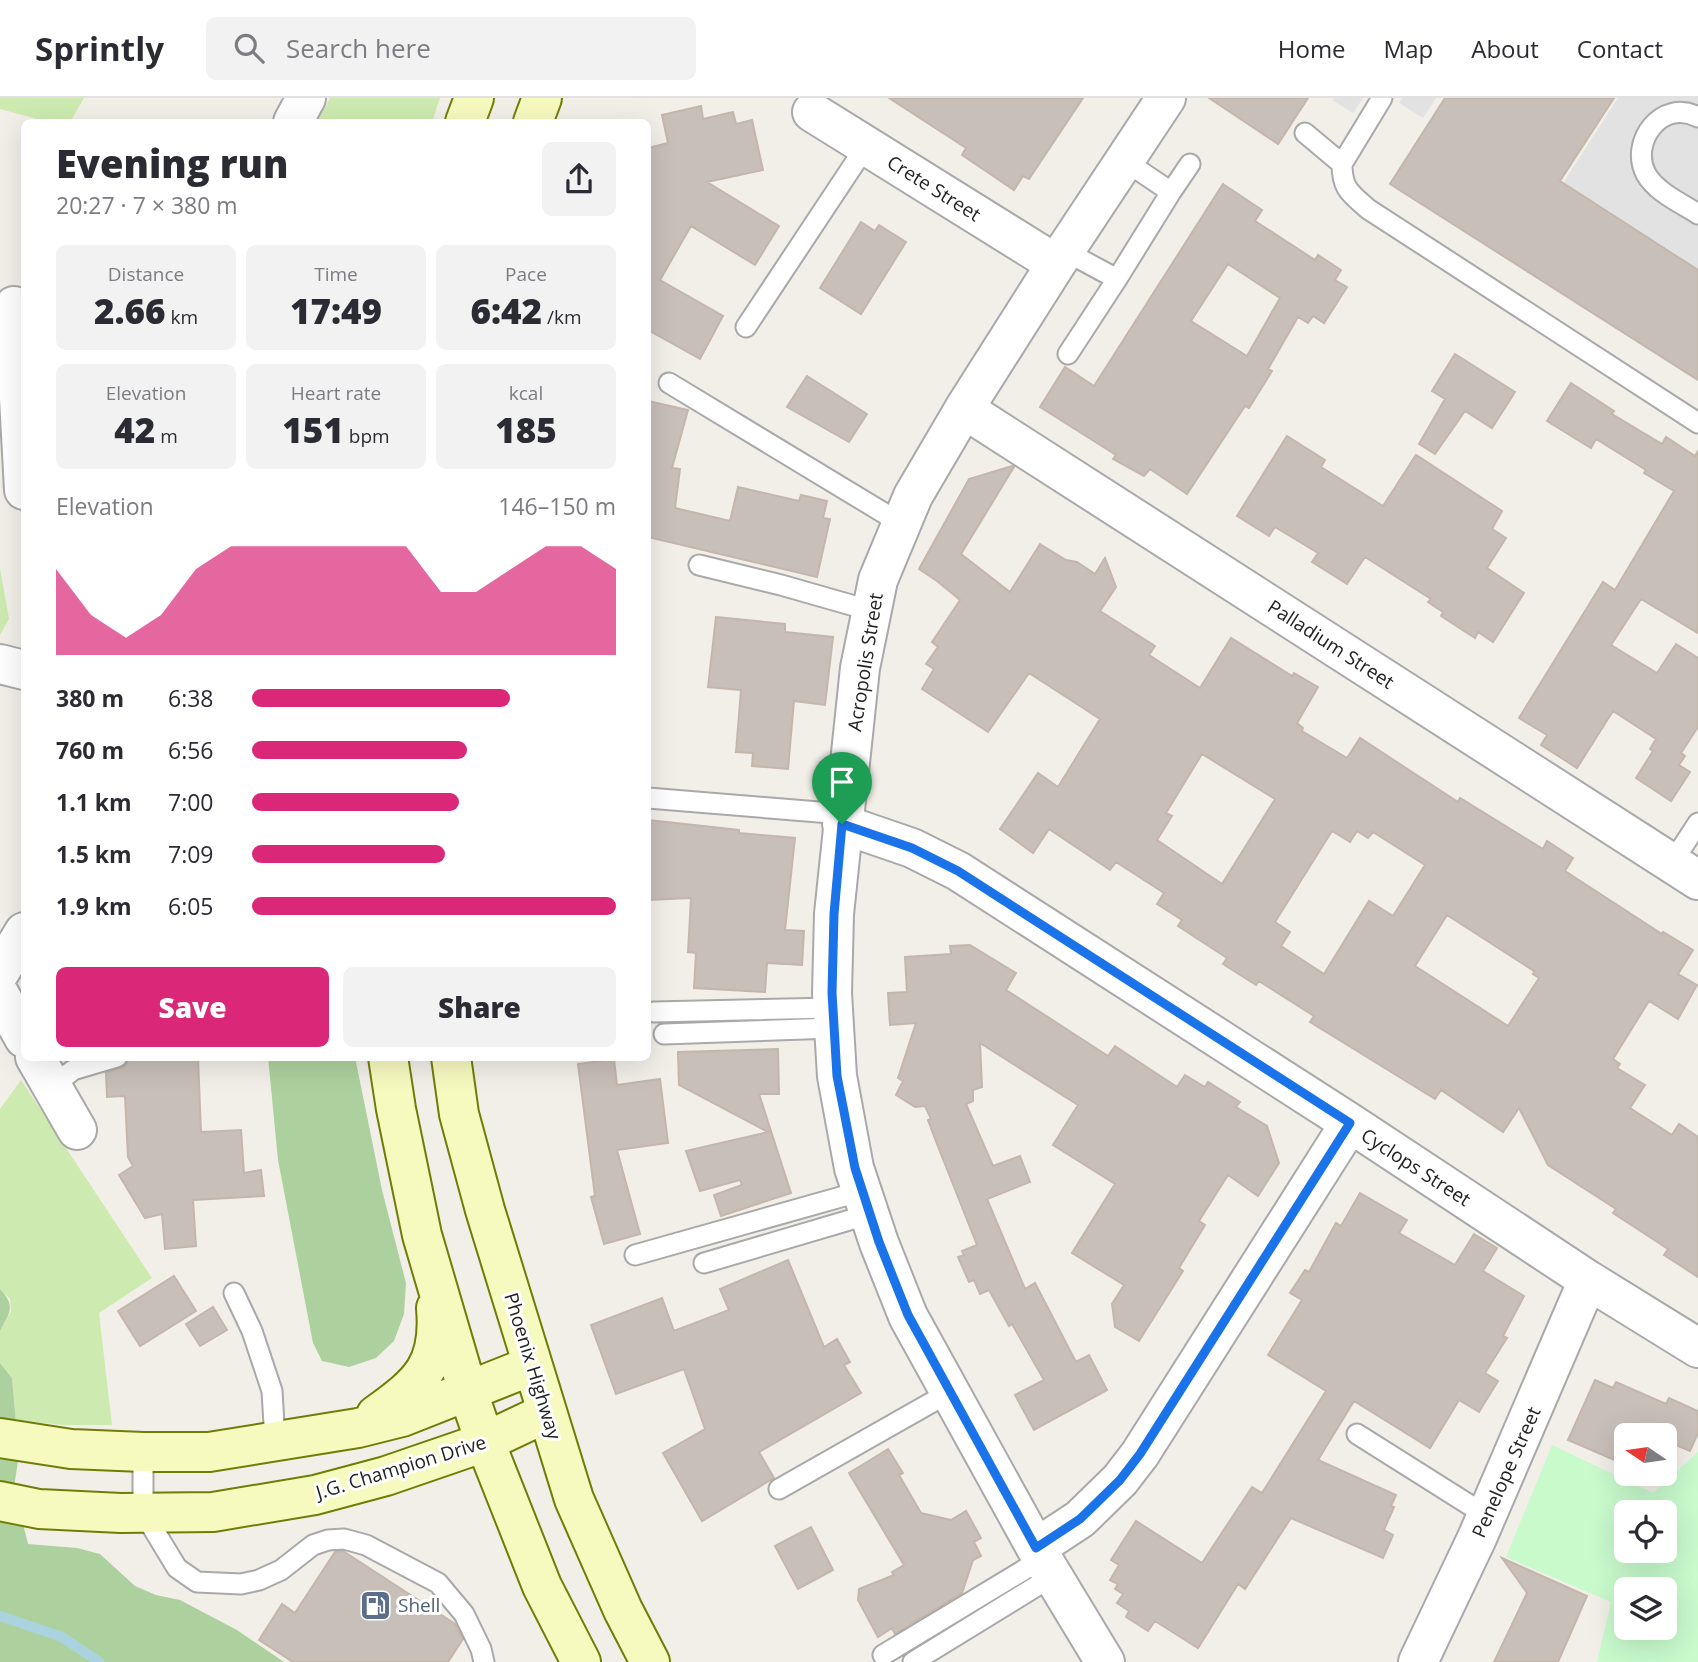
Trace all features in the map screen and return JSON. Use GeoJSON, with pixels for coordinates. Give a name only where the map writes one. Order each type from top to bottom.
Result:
{"type":"FeatureCollection","features":[{"type":"Feature","properties":{"kind":"main road"},"geometry":{"type":"LineString","coordinates":[[466,119],[474,98]]}},
{"type":"Feature","properties":{"kind":"main road"},"geometry":{"type":"LineString","coordinates":[[534,119],[542,98]]}},
{"type":"Feature","properties":{"kind":"main road"},"geometry":{"type":"LineString","coordinates":[[389,1061],[396,1108],[430,1260],[468,1392],[542,1586],[581,1662]]}},
{"type":"Feature","properties":{"kind":"main road","name":"Phoenix Highway"},"geometry":{"type":"LineString","coordinates":[[452,1061],[459,1114],[485,1210],[574,1499],[623,1610],[650,1662]]}},
{"type":"Feature","properties":{"kind":"main road"},"geometry":{"type":"LineString","coordinates":[[358,1428],[401,1398],[423,1375],[433,1355],[438,1333],[430,1260]]}},
{"type":"Feature","properties":{"kind":"main road"},"geometry":{"type":"LineString","coordinates":[[0,1437],[71,1449],[209,1451],[358,1428],[402,1417],[531,1366]]}},
{"type":"Feature","properties":{"kind":"main road","name":"J.G. Champion Drive"},"geometry":{"type":"LineString","coordinates":[[0,1501],[39,1509],[213,1512],[315,1495],[386,1476],[485,1442],[546,1413]]}},
{"type":"Feature","properties":{"kind":"street"},"geometry":{"type":"LineString","coordinates":[[295,119],[306,98]]}},
{"type":"Feature","properties":{"kind":"street","name":"Acropolis Street"},"geometry":{"type":"LineString","coordinates":[[1105,1662],[1044,1561],[908,1315],[866,1202],[855,1168],[837,1076],[833,1018],[834,914],[860,668],[878,580],[913,496],[964,409],[1060,257],[1166,98]]}},
{"type":"Feature","properties":{"kind":"street","name":"Crete Street"},"geometry":{"type":"LineString","coordinates":[[811,112],[1060,257]]}},
{"type":"Feature","properties":{"kind":"street"},"geometry":{"type":"LineString","coordinates":[[13,305],[21,440]]}},
{"type":"Feature","properties":{"kind":"street","name":"Palladium Street"},"geometry":{"type":"LineString","coordinates":[[964,409],[1685,871]]}},
{"type":"Feature","properties":{"kind":"street"},"geometry":{"type":"LineString","coordinates":[[0,664],[21,669]]}},
{"type":"Feature","properties":{"kind":"street","name":"Cyclops Street"},"geometry":{"type":"LineString","coordinates":[[843,819],[958,871],[1588,1280],[1698,1348]]}},
{"type":"Feature","properties":{"kind":"street"},"geometry":{"type":"LineString","coordinates":[[0,972],[21,938]]}},
{"type":"Feature","properties":{"kind":"street"},"geometry":{"type":"LineString","coordinates":[[0,995],[21,1033]]}},
{"type":"Feature","properties":{"kind":"street"},"geometry":{"type":"LineString","coordinates":[[43,1072],[77,1130]]}},
{"type":"Feature","properties":{"kind":"street"},"geometry":{"type":"LineString","coordinates":[[1044,1561],[1080,1519],[1120,1480],[1140,1454],[1350,1123]]}},
{"type":"Feature","properties":{"kind":"street","name":"Penelope Street"},"geometry":{"type":"LineString","coordinates":[[1418,1662],[1487,1516],[1588,1280]]}},
{"type":"Feature","properties":{"kind":"lane"},"geometry":{"type":"LineString","coordinates":[[1382,98],[1342,164],[1346,189],[1368,209],[1698,424]]}},
{"type":"Feature","properties":{"kind":"lane"},"geometry":{"type":"LineString","coordinates":[[1698,117],[1690,112],[1672,110],[1661,115],[1650,128],[1641,148],[1646,174],[1660,189],[1698,214]]}},
{"type":"Feature","properties":{"kind":"lane"},"geometry":{"type":"LineString","coordinates":[[1305,133],[1342,164]]}},
{"type":"Feature","properties":{"kind":"lane"},"geometry":{"type":"LineString","coordinates":[[746,327],[866,146]]}},
{"type":"Feature","properties":{"kind":"lane"},"geometry":{"type":"LineString","coordinates":[[1125,161],[1171,192]]}},
{"type":"Feature","properties":{"kind":"lane"},"geometry":{"type":"LineString","coordinates":[[1068,354],[1190,164]]}},
{"type":"Feature","properties":{"kind":"lane"},"geometry":{"type":"LineString","coordinates":[[1060,257],[1117,279]]}},
{"type":"Feature","properties":{"kind":"lane"},"geometry":{"type":"LineString","coordinates":[[669,383],[902,524]]}},
{"type":"Feature","properties":{"kind":"lane"},"geometry":{"type":"LineString","coordinates":[[699,565],[872,611]]}},
{"type":"Feature","properties":{"kind":"lane"},"geometry":{"type":"LineString","coordinates":[[651,799],[843,819]]}},
{"type":"Feature","properties":{"kind":"lane"},"geometry":{"type":"LineString","coordinates":[[1685,871],[1698,823]]}},
{"type":"Feature","properties":{"kind":"lane"},"geometry":{"type":"LineString","coordinates":[[654,1012],[833,1018]]}},
{"type":"Feature","properties":{"kind":"lane"},"geometry":{"type":"LineString","coordinates":[[664,1034],[833,1018]]}},
{"type":"Feature","properties":{"kind":"lane"},"geometry":{"type":"LineString","coordinates":[[43,1072],[73,1070],[103,1061]]}},
{"type":"Feature","properties":{"kind":"lane"},"geometry":{"type":"LineString","coordinates":[[635,1255],[866,1202]]}},
{"type":"Feature","properties":{"kind":"lane"},"geometry":{"type":"LineString","coordinates":[[704,1263],[866,1202]]}},
{"type":"Feature","properties":{"kind":"lane"},"geometry":{"type":"LineString","coordinates":[[234,1293],[253,1331],[272,1391],[275,1441]]}},
{"type":"Feature","properties":{"kind":"lane"},"geometry":{"type":"LineString","coordinates":[[779,1489],[950,1391]]}},
{"type":"Feature","properties":{"kind":"lane"},"geometry":{"type":"LineString","coordinates":[[1357,1434],[1487,1516]]}},
{"type":"Feature","properties":{"kind":"lane"},"geometry":{"type":"LineString","coordinates":[[143,1452],[143,1512],[177,1568],[197,1582],[241,1584],[259,1580],[281,1570],[313,1545],[328,1540],[344,1539],[366,1545],[438,1583],[464,1614],[481,1649],[484,1662]]}},
{"type":"Feature","properties":{"kind":"lane"},"geometry":{"type":"LineString","coordinates":[[883,1655],[1044,1561]]}},
{"type":"Feature","properties":{"kind":"lane"},"geometry":{"type":"LineString","coordinates":[[913,1662],[1044,1561]]}},
{"type":"Feature","properties":{"kind":"green space"},"geometry":{"type":"Polygon","coordinates":[[[0,98],[84,98],[72,119],[37,119],[0,109],[0,98]]]}},
{"type":"Feature","properties":{"kind":"green space"},"geometry":{"type":"Polygon","coordinates":[[[330,98],[440,98],[433,119],[319,119],[330,98]]]}},
{"type":"Feature","properties":{"kind":"green space"},"geometry":{"type":"Polygon","coordinates":[[[0,568],[9,619],[0,635],[0,568]]]}},
{"type":"Feature","properties":{"kind":"green space"},"geometry":{"type":"Polygon","coordinates":[[[268,1061],[356,1061],[382,1190],[406,1283],[404,1314],[394,1341],[376,1358],[349,1367],[322,1361],[313,1343],[278,1160],[268,1061]]]}},
{"type":"Feature","properties":{"kind":"green space"},"geometry":{"type":"Polygon","coordinates":[[[21,1080],[152,1278],[99,1313],[112,1425],[62,1425],[16,1420],[12,1378],[0,1363],[0,1331],[11,1311],[10,1299],[0,1289],[0,1109],[21,1080]]]}},
{"type":"Feature","properties":{"kind":"green space"},"geometry":{"type":"Polygon","coordinates":[[[0,1289],[8,1300],[10,1309],[0,1331],[0,1289]]]}},
{"type":"Feature","properties":{"kind":"green space"},"geometry":{"type":"Polygon","coordinates":[[[0,1363],[12,1378],[19,1455],[14,1487],[28,1544],[77,1548],[100,1554],[135,1586],[156,1595],[180,1600],[237,1630],[284,1662],[0,1662],[0,1363]]]}},
{"type":"Feature","properties":{"kind":"green space"},"geometry":{"type":"Polygon","coordinates":[[[1552,1445],[1614,1474],[1614,1486],[1638,1486],[1653,1493],[1661,1486],[1677,1486],[1677,1471],[1698,1452],[1698,1662],[1597,1662],[1611,1602],[1506,1557],[1552,1445]]]}},
{"type":"Feature","properties":{"kind":"shaded area"},"geometry":{"type":"Polygon","coordinates":[[[1363,98],[1353,113],[1332,100],[1363,98]]]}},
{"type":"Feature","properties":{"kind":"shaded area"},"geometry":{"type":"Polygon","coordinates":[[[1402,98],[1436,98],[1423,118],[1399,103],[1402,98]]]}},
{"type":"Feature","properties":{"kind":"shaded area"},"geometry":{"type":"Polygon","coordinates":[[[1618,98],[1698,98],[1698,277],[1563,183],[1618,98]]]}},
{"type":"Feature","properties":{"kind":"building"},"geometry":{"type":"Polygon","coordinates":[[[889,98],[1083,98],[1029,179],[1023,176],[1014,190],[962,155],[966,148],[889,98]]]}},
{"type":"Feature","properties":{"kind":"building"},"geometry":{"type":"Polygon","coordinates":[[[1209,98],[1308,98],[1278,144],[1209,98]]]}},
{"type":"Feature","properties":{"kind":"building"},"geometry":{"type":"Polygon","coordinates":[[[1445,98],[1614,98],[1560,181],[1698,270],[1698,380],[1390,184],[1445,98]]]}},
{"type":"Feature","properties":{"kind":"building"},"geometry":{"type":"Polygon","coordinates":[[[701,106],[703,119],[733,112],[736,124],[752,120],[763,170],[707,182],[779,226],[755,265],[691,226],[660,280],[723,316],[700,359],[651,332],[651,147],[668,143],[662,115],[701,106]]]}},
{"type":"Feature","properties":{"kind":"building"},"geometry":{"type":"Polygon","coordinates":[[[1223,184],[1262,210],[1255,221],[1315,260],[1318,255],[1341,270],[1335,280],[1347,287],[1324,323],[1313,316],[1308,323],[1298,317],[1268,369],[1272,371],[1249,408],[1245,406],[1187,494],[1150,469],[1144,476],[1113,459],[1116,455],[1040,407],[1065,367],[1094,386],[1223,184]],[[1228,264],[1191,321],[1247,356],[1280,298],[1228,264]]]}},
{"type":"Feature","properties":{"kind":"building"},"geometry":{"type":"Polygon","coordinates":[[[861,222],[875,231],[879,225],[906,242],[861,314],[820,288],[861,222]]]}},
{"type":"Feature","properties":{"kind":"building"},"geometry":{"type":"Polygon","coordinates":[[[1455,354],[1515,392],[1492,428],[1465,411],[1435,454],[1419,444],[1445,399],[1432,391],[1455,354]]]}},
{"type":"Feature","properties":{"kind":"building"},"geometry":{"type":"Polygon","coordinates":[[[807,376],[867,414],[849,442],[787,407],[807,376]]]}},
{"type":"Feature","properties":{"kind":"building"},"geometry":{"type":"Polygon","coordinates":[[[1571,383],[1614,411],[1612,414],[1662,444],[1666,437],[1695,456],[1698,451],[1698,633],[1641,599],[1611,645],[1657,673],[1676,644],[1698,658],[1698,727],[1681,753],[1685,756],[1679,765],[1690,772],[1671,801],[1636,778],[1653,751],[1650,749],[1656,739],[1613,711],[1577,768],[1541,745],[1547,735],[1519,718],[1603,582],[1615,590],[1674,491],[1596,439],[1591,448],[1547,421],[1571,383]]]}},
{"type":"Feature","properties":{"kind":"building"},"geometry":{"type":"Polygon","coordinates":[[[651,402],[688,410],[672,468],[680,469],[675,508],[730,521],[738,487],[799,501],[801,495],[827,501],[823,518],[830,519],[817,577],[651,538],[651,402]]]}},
{"type":"Feature","properties":{"kind":"building"},"geometry":{"type":"Polygon","coordinates":[[[1287,436],[1325,460],[1321,467],[1383,506],[1416,455],[1502,511],[1492,529],[1506,538],[1487,568],[1524,593],[1493,642],[1478,632],[1475,638],[1441,616],[1443,612],[1428,602],[1431,599],[1365,557],[1347,584],[1312,562],[1318,553],[1275,527],[1269,536],[1237,516],[1287,436]]]}},
{"type":"Feature","properties":{"kind":"building"},"geometry":{"type":"Polygon","coordinates":[[[1014,467],[961,554],[1010,592],[1040,544],[1095,574],[1105,558],[1116,587],[1100,611],[1155,646],[1149,655],[1200,688],[1231,638],[1292,676],[1294,673],[1318,687],[1297,723],[1303,728],[1302,731],[1347,758],[1360,738],[1458,802],[1460,798],[1543,849],[1547,841],[1573,858],[1565,871],[1662,934],[1663,932],[1693,950],[1678,974],[1697,985],[1678,1019],[1649,1001],[1613,1059],[1620,1064],[1617,1068],[1645,1085],[1630,1108],[1672,1135],[1679,1124],[1698,1137],[1698,1277],[1664,1255],[1668,1249],[1613,1213],[1616,1209],[1548,1165],[1519,1108],[1503,1132],[1441,1090],[1435,1099],[1310,1022],[1314,1016],[1259,981],[1256,985],[1223,964],[1227,958],[1178,926],[1182,920],[1157,904],[1164,893],[1116,862],[1110,870],[1049,829],[1033,853],[1000,829],[1038,773],[1058,787],[1100,719],[1029,673],[988,732],[922,689],[934,669],[926,664],[938,647],[932,642],[960,600],[919,569],[969,479],[1014,467]],[[1202,754],[1166,813],[1172,816],[1157,840],[1222,884],[1275,799],[1202,754]],[[1332,831],[1275,922],[1290,932],[1281,946],[1324,974],[1369,901],[1393,916],[1425,865],[1373,832],[1368,838],[1357,831],[1350,842],[1332,831]],[[1447,915],[1415,966],[1508,1026],[1539,978],[1533,974],[1534,971],[1447,915]]]}},
{"type":"Feature","properties":{"kind":"building"},"geometry":{"type":"Polygon","coordinates":[[[716,617],[785,624],[785,632],[833,637],[825,705],[794,701],[788,769],[752,766],[753,753],[736,752],[741,690],[708,687],[716,617]]]}},
{"type":"Feature","properties":{"kind":"building"},"geometry":{"type":"Polygon","coordinates":[[[651,820],[795,838],[785,930],[804,931],[802,965],[767,963],[765,992],[694,988],[696,953],[688,952],[691,898],[651,900],[651,820]]]}},
{"type":"Feature","properties":{"kind":"building"},"geometry":{"type":"Polygon","coordinates":[[[970,945],[1016,973],[1006,990],[1108,1056],[1115,1046],[1177,1087],[1185,1075],[1205,1087],[1208,1082],[1240,1102],[1236,1107],[1267,1126],[1279,1163],[1258,1196],[1228,1175],[1199,1221],[1205,1225],[1179,1268],[1183,1271],[1139,1341],[1115,1327],[1112,1304],[1124,1285],[1072,1253],[1115,1184],[1053,1145],[1078,1105],[980,1043],[982,1087],[973,1090],[973,1101],[966,1104],[993,1166],[1020,1156],[1030,1182],[987,1199],[1025,1289],[1035,1283],[1076,1362],[1089,1355],[1107,1390],[1034,1430],[1015,1395],[1044,1380],[989,1290],[980,1294],[974,1280],[969,1282],[958,1257],[964,1255],[962,1251],[977,1245],[928,1120],[931,1119],[925,1106],[915,1107],[896,1095],[903,1081],[898,1078],[916,1023],[890,1025],[888,993],[907,992],[905,957],[951,954],[950,946],[970,945]]]}},
{"type":"Feature","properties":{"kind":"building"},"geometry":{"type":"Polygon","coordinates":[[[778,1049],[779,1094],[759,1094],[791,1193],[721,1216],[714,1195],[742,1185],[740,1180],[700,1191],[686,1151],[768,1132],[679,1085],[678,1052],[778,1049]]]}},
{"type":"Feature","properties":{"kind":"building"},"geometry":{"type":"Polygon","coordinates":[[[128,1061],[198,1061],[201,1132],[241,1130],[244,1173],[261,1170],[264,1196],[193,1200],[196,1246],[165,1249],[162,1214],[145,1218],[119,1175],[133,1166],[128,1157],[125,1096],[107,1097],[106,1073],[125,1066],[128,1061]]]}},
{"type":"Feature","properties":{"kind":"building"},"geometry":{"type":"Polygon","coordinates":[[[614,1061],[617,1085],[660,1079],[668,1143],[617,1150],[640,1234],[604,1244],[591,1197],[595,1196],[578,1064],[614,1061]]]}},
{"type":"Feature","properties":{"kind":"building"},"geometry":{"type":"Polygon","coordinates":[[[1360,1193],[1407,1220],[1399,1233],[1455,1265],[1474,1234],[1497,1248],[1483,1271],[1524,1296],[1503,1336],[1507,1338],[1485,1373],[1498,1381],[1479,1412],[1459,1400],[1430,1448],[1354,1401],[1318,1460],[1396,1495],[1384,1530],[1393,1535],[1383,1558],[1291,1518],[1245,1589],[1238,1584],[1198,1648],[1155,1621],[1148,1631],[1126,1617],[1129,1611],[1117,1603],[1123,1594],[1115,1589],[1118,1584],[1110,1580],[1119,1565],[1111,1560],[1136,1521],[1202,1563],[1252,1487],[1262,1493],[1326,1391],[1268,1355],[1302,1300],[1290,1293],[1305,1270],[1309,1272],[1336,1223],[1341,1226],[1360,1193]]]}},
{"type":"Feature","properties":{"kind":"building"},"geometry":{"type":"Polygon","coordinates":[[[788,1260],[824,1347],[837,1339],[850,1362],[844,1365],[861,1393],[759,1452],[774,1478],[702,1521],[663,1453],[705,1429],[684,1369],[616,1394],[591,1325],[662,1298],[674,1331],[729,1310],[720,1289],[788,1260]]]}},
{"type":"Feature","properties":{"kind":"building"},"geometry":{"type":"Polygon","coordinates":[[[174,1276],[196,1311],[140,1346],[118,1311],[174,1276]]]}},
{"type":"Feature","properties":{"kind":"building"},"geometry":{"type":"Polygon","coordinates":[[[213,1307],[227,1330],[200,1346],[186,1324],[213,1307]]]}},
{"type":"Feature","properties":{"kind":"building"},"geometry":{"type":"Polygon","coordinates":[[[1595,1380],[1613,1388],[1616,1382],[1666,1404],[1669,1398],[1698,1411],[1698,1433],[1690,1451],[1677,1446],[1677,1423],[1614,1423],[1614,1460],[1568,1440],[1595,1380]]]}},
{"type":"Feature","properties":{"kind":"building"},"geometry":{"type":"Polygon","coordinates":[[[888,1449],[903,1473],[899,1475],[921,1513],[951,1520],[966,1511],[981,1538],[974,1542],[981,1556],[973,1560],[962,1593],[895,1634],[892,1628],[878,1637],[858,1600],[859,1589],[894,1575],[892,1572],[904,1565],[849,1473],[888,1449]]]}},
{"type":"Feature","properties":{"kind":"building"},"geometry":{"type":"Polygon","coordinates":[[[811,1527],[833,1570],[798,1589],[775,1546],[811,1527]]]}},
{"type":"Feature","properties":{"kind":"building"},"geometry":{"type":"Polygon","coordinates":[[[343,1551],[455,1624],[463,1639],[448,1662],[293,1662],[259,1640],[282,1604],[295,1613],[335,1552],[343,1551]]]}},
{"type":"Feature","properties":{"kind":"building"},"geometry":{"type":"Polygon","coordinates":[[[1502,1558],[1587,1596],[1558,1662],[1494,1662],[1527,1593],[1502,1558]]]}},
{"type":"Feature","properties":{"kind":"waterway"},"geometry":{"type":"LineString","coordinates":[[0,1616],[62,1637],[99,1662]]}},
{"type":"Feature","properties":{"kind":"place","name":"Shell"},"geometry":{"type":"Point","coordinates":[375,1605]}},
{"type":"Feature","properties":{"kind":"route"},"geometry":{"type":"LineString","coordinates":[[842,824],[912,848],[958,871],[1350,1123],[1140,1454],[1120,1480],[1080,1519],[1036,1548],[908,1315],[879,1242],[855,1168],[837,1076],[832,993],[834,914],[842,824]]}}]}
